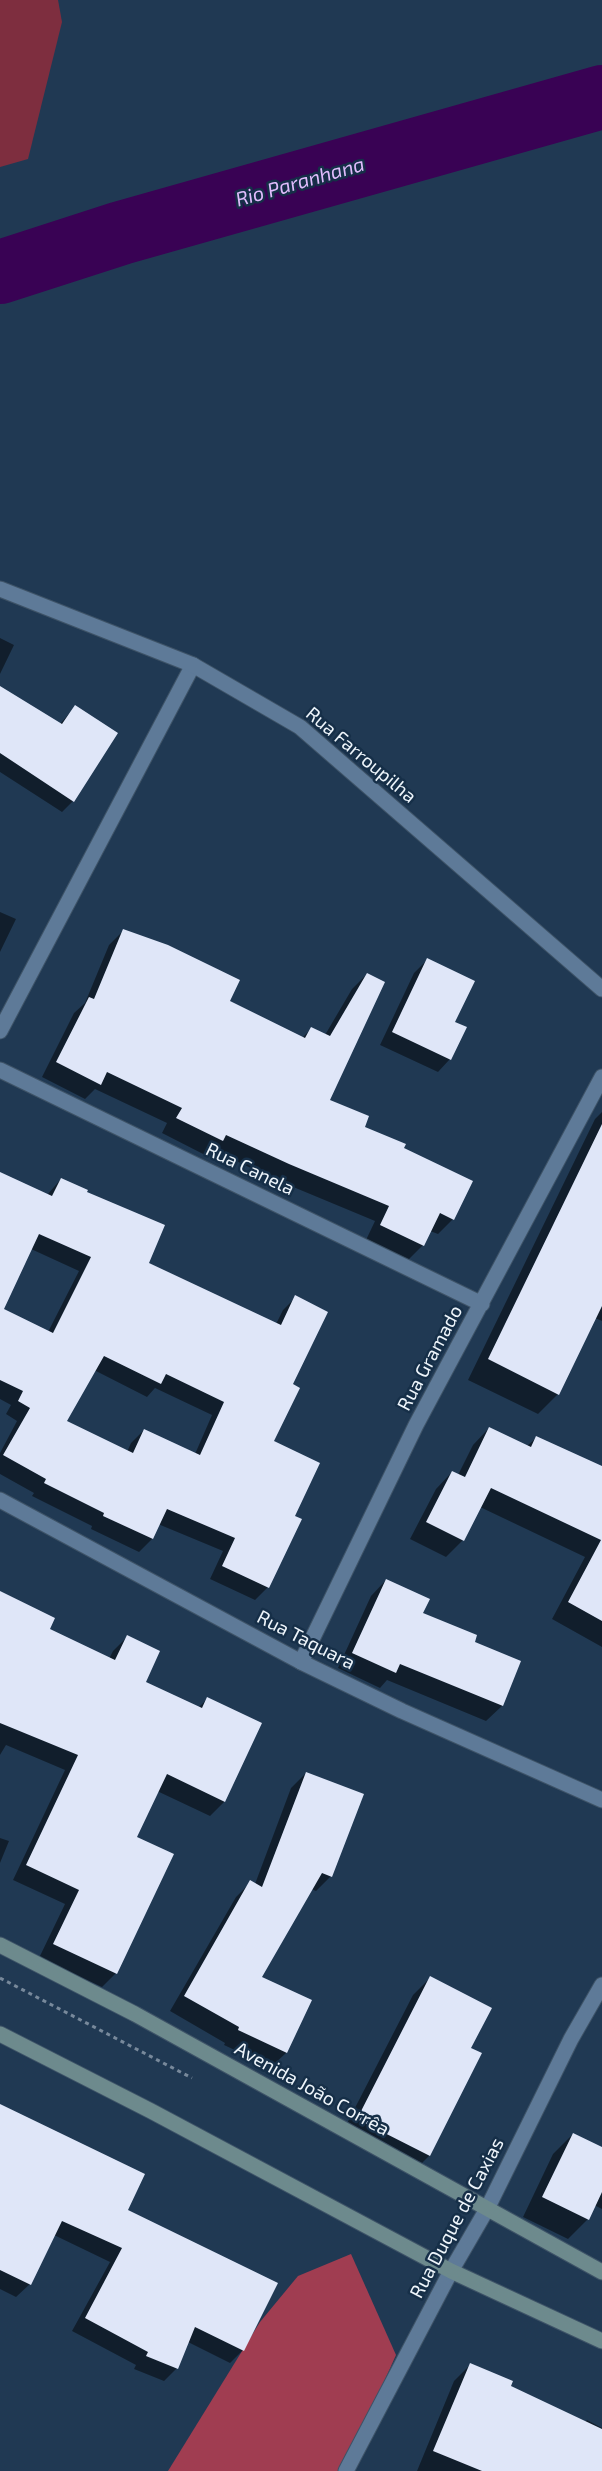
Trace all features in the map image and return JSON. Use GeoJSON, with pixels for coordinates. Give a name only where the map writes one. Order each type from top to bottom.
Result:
{"type":"FeatureCollection","features":[{"type":"Feature","properties":{"kind":"main road","name":"Avenida João Corrêa"},"geometry":{"type":"LineString","coordinates":[[0,1945],[135,2014],[602,2272]]}},
{"type":"Feature","properties":{"kind":"main road"},"geometry":{"type":"LineString","coordinates":[[0,2034],[151,2111],[451,2271],[602,2341]]}},
{"type":"Feature","properties":{"kind":"street","name":"Rua Farroupilha"},"geometry":{"type":"LineString","coordinates":[[0,589],[193,665],[300,727],[602,990]]}},
{"type":"Feature","properties":{"kind":"street"},"geometry":{"type":"LineString","coordinates":[[0,1031],[193,665]]}},
{"type":"Feature","properties":{"kind":"street","name":"Rua Canela"},"geometry":{"type":"LineString","coordinates":[[0,1070],[482,1304]]}},
{"type":"Feature","properties":{"kind":"street","name":"Rua Gramado"},"geometry":{"type":"LineString","coordinates":[[301,1662],[416,1426],[602,1077]]}},
{"type":"Feature","properties":{"kind":"street","name":"Rua Taquara"},"geometry":{"type":"LineString","coordinates":[[0,1500],[301,1662],[402,1711],[602,1800]]}},
{"type":"Feature","properties":{"kind":"street","name":"Rua Duque de Caxias"},"geometry":{"type":"LineString","coordinates":[[346,2471],[451,2271],[487,2209],[571,2039],[602,1985]]}},
{"type":"Feature","properties":{"kind":"shaded area"},"geometry":{"type":"Polygon","coordinates":[[[0,0],[58,0],[62,22],[28,159],[0,167],[0,0]]]}},
{"type":"Feature","properties":{"kind":"shaded area"},"geometry":{"type":"Polygon","coordinates":[[[351,2254],[396,2355],[344,2471],[168,2471],[260,2322],[298,2276],[351,2254]]]}},
{"type":"Feature","properties":{"kind":"building"},"geometry":{"type":"Polygon","coordinates":[[[0,686],[62,724],[75,705],[118,733],[74,802],[0,753],[0,686]]]}},
{"type":"Feature","properties":{"kind":"building"},"geometry":{"type":"Polygon","coordinates":[[[123,929],[168,945],[240,980],[230,1001],[305,1038],[311,1027],[330,1036],[367,973],[385,982],[330,1100],[369,1116],[365,1127],[406,1144],[404,1148],[473,1181],[454,1220],[440,1213],[424,1246],[380,1225],[389,1206],[226,1135],[223,1141],[176,1118],[182,1108],[107,1072],[101,1085],[56,1062],[89,997],[94,999],[123,929]]]}},
{"type":"Feature","properties":{"kind":"building"},"geometry":{"type":"Polygon","coordinates":[[[427,958],[475,981],[455,1022],[467,1027],[451,1060],[392,1032],[427,958]]]}},
{"type":"Feature","properties":{"kind":"building"},"geometry":{"type":"Polygon","coordinates":[[[602,1124],[602,1306],[559,1395],[488,1359],[602,1124]]]}},
{"type":"Feature","properties":{"kind":"building"},"geometry":{"type":"Polygon","coordinates":[[[0,1172],[52,1196],[61,1178],[88,1190],[87,1192],[165,1225],[149,1263],[281,1325],[295,1295],[328,1312],[293,1384],[300,1388],[274,1441],[320,1463],[295,1516],[302,1519],[269,1588],[222,1566],[235,1538],[167,1509],[153,1539],[103,1516],[104,1513],[44,1483],[46,1479],[3,1455],[30,1408],[18,1401],[23,1391],[0,1380],[0,1172]],[[39,1234],[4,1309],[53,1333],[91,1257],[39,1234]],[[104,1356],[67,1421],[133,1453],[144,1429],[200,1455],[224,1402],[166,1374],[161,1384],[104,1356]]]}},
{"type":"Feature","properties":{"kind":"building"},"geometry":{"type":"Polygon","coordinates":[[[489,1427],[531,1447],[536,1436],[602,1466],[602,1621],[568,1602],[601,1540],[491,1488],[464,1541],[426,1522],[452,1471],[465,1477],[489,1427]]]}},
{"type":"Feature","properties":{"kind":"building"},"geometry":{"type":"Polygon","coordinates":[[[386,1579],[430,1599],[423,1613],[477,1635],[475,1642],[521,1661],[503,1706],[400,1664],[396,1673],[352,1653],[386,1579]]]}},
{"type":"Feature","properties":{"kind":"building"},"geometry":{"type":"Polygon","coordinates":[[[0,1591],[55,1618],[50,1629],[115,1660],[127,1635],[160,1651],[146,1682],[202,1708],[207,1697],[262,1723],[225,1802],[167,1774],[137,1837],[174,1854],[117,1974],[53,1944],[79,1890],[26,1865],[78,1755],[0,1723],[0,1591]]]}},
{"type":"Feature","properties":{"kind":"building"},"geometry":{"type":"Polygon","coordinates":[[[306,1772],[364,1794],[332,1877],[322,1873],[262,1977],[312,2000],[287,2053],[238,2030],[239,2027],[184,1996],[250,1880],[262,1887],[306,1772]]]}},
{"type":"Feature","properties":{"kind":"building"},"geometry":{"type":"Polygon","coordinates":[[[430,1976],[492,2008],[471,2048],[482,2053],[430,2156],[357,2119],[430,1976]]]}},
{"type":"Feature","properties":{"kind":"building"},"geometry":{"type":"Polygon","coordinates":[[[0,2104],[145,2174],[128,2210],[278,2283],[244,2351],[195,2327],[178,2369],[146,2356],[148,2352],[85,2318],[122,2248],[62,2221],[31,2285],[0,2270],[0,2104]]]}},
{"type":"Feature","properties":{"kind":"building"},"geometry":{"type":"Polygon","coordinates":[[[573,2133],[602,2147],[602,2192],[589,2220],[542,2197],[573,2133]]]}},
{"type":"Feature","properties":{"kind":"building"},"geometry":{"type":"Polygon","coordinates":[[[470,2363],[513,2381],[511,2386],[602,2429],[602,2471],[482,2471],[433,2451],[470,2363]]]}},
{"type":"Feature","properties":{"kind":"waterway","name":"Rio Paranhana"},"geometry":{"type":"LineString","coordinates":[[0,272],[121,233],[602,97]]}}]}
